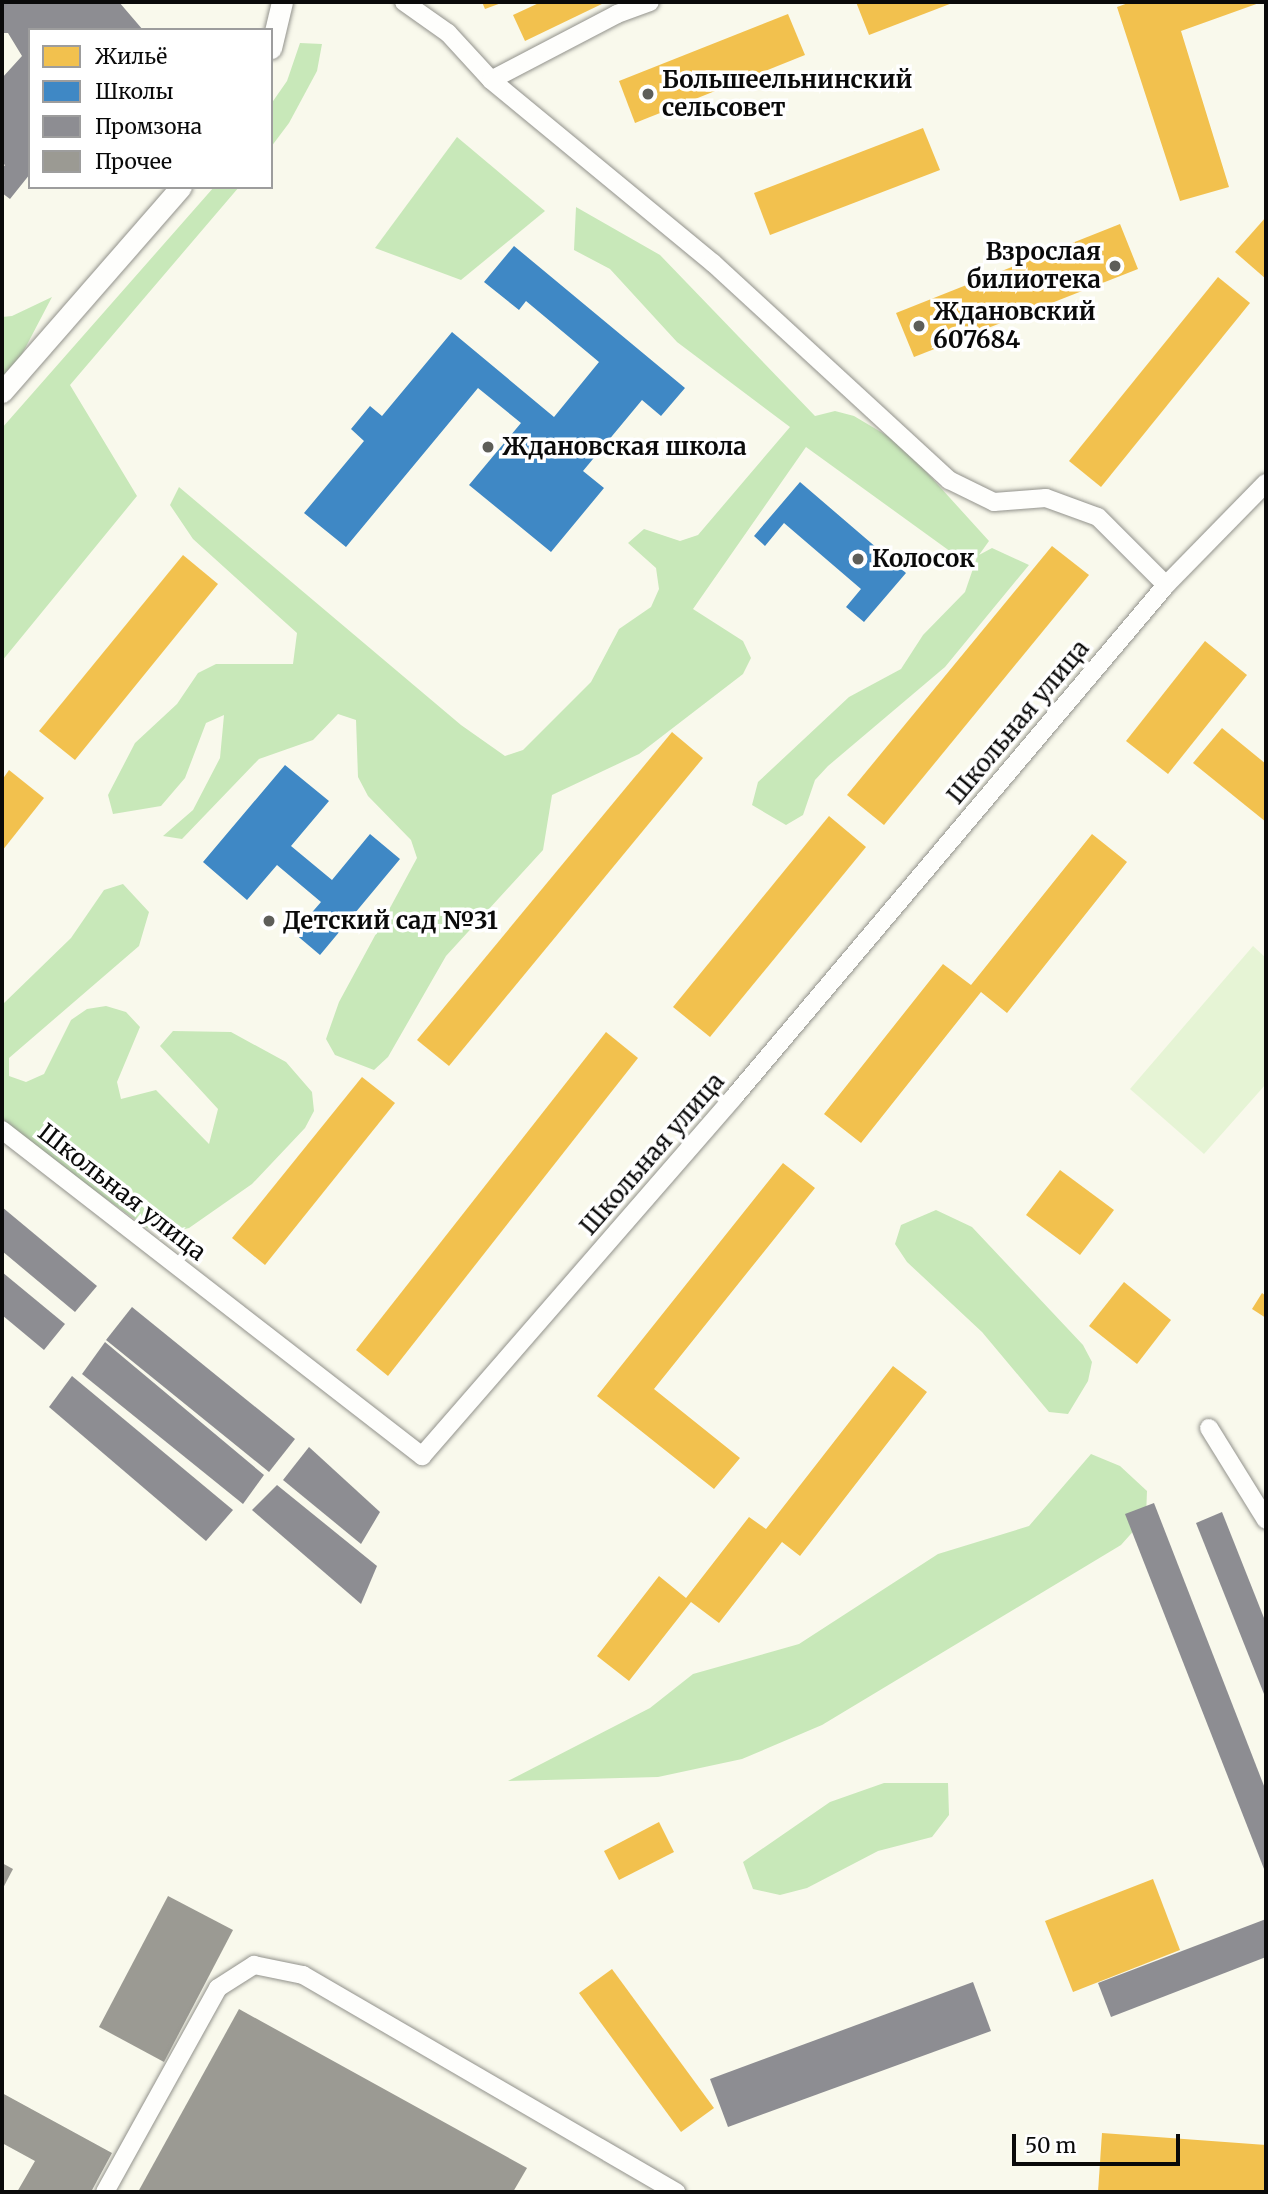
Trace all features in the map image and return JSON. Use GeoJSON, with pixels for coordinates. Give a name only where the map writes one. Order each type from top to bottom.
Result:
{"type":"FeatureCollection","features":[{"type":"Feature","properties":{"kind":"street"},"geometry":{"type":"LineString","coordinates":[[273,40],[282,2]]}},
{"type":"Feature","properties":{"kind":"street"},"geometry":{"type":"LineString","coordinates":[[404,2],[448,33],[491,80],[713,263],[949,480],[994,502],[1046,498],[1098,517],[1166,585]]}},
{"type":"Feature","properties":{"kind":"street"},"geometry":{"type":"LineString","coordinates":[[491,80],[617,14],[650,2]]}},
{"type":"Feature","properties":{"kind":"street"},"geometry":{"type":"LineString","coordinates":[[2,392],[179,189]]}},
{"type":"Feature","properties":{"kind":"street","name":"Школьная улица"},"geometry":{"type":"LineString","coordinates":[[2,1130],[422,1456],[734,1097],[1166,585],[1266,483]]}},
{"type":"Feature","properties":{"kind":"street"},"geometry":{"type":"LineString","coordinates":[[1209,1428],[1266,1520]]}},
{"type":"Feature","properties":{"kind":"street"},"geometry":{"type":"LineString","coordinates":[[105,2192],[218,1988],[254,1965],[303,1975],[676,2192]]}},
{"type":"Feature","properties":{"kind":"green space"},"geometry":{"type":"Polygon","coordinates":[[[300,43],[322,44],[317,71],[289,123],[273,144],[273,101],[287,81],[300,43]]]}},
{"type":"Feature","properties":{"kind":"green space"},"geometry":{"type":"Polygon","coordinates":[[[457,137],[545,211],[461,280],[375,248],[457,137]]]}},
{"type":"Feature","properties":{"kind":"green space"},"geometry":{"type":"Polygon","coordinates":[[[212,189],[237,189],[70,385],[137,496],[2,661],[2,428],[212,189]]]}},
{"type":"Feature","properties":{"kind":"green space"},"geometry":{"type":"Polygon","coordinates":[[[576,207],[660,255],[815,416],[835,411],[854,416],[901,444],[989,541],[979,555],[992,548],[1029,565],[945,667],[828,766],[815,780],[803,815],[786,825],[752,805],[758,782],[849,697],[901,669],[923,635],[965,592],[977,557],[958,557],[806,447],[693,609],[743,641],[751,658],[743,674],[639,754],[552,795],[543,850],[446,956],[388,1057],[374,1070],[335,1055],[326,1039],[339,1002],[417,858],[411,840],[368,796],[358,777],[356,720],[338,714],[313,740],[259,759],[182,839],[163,836],[193,810],[220,758],[224,715],[206,723],[185,778],[161,806],[113,814],[108,795],[135,743],[177,704],[198,673],[216,664],[293,664],[297,633],[193,539],[170,505],[179,487],[461,725],[505,756],[523,750],[591,682],[619,629],[651,607],[659,589],[656,568],[628,543],[644,529],[680,541],[698,535],[790,427],[677,342],[610,269],[574,250],[576,207]]]}},
{"type":"Feature","properties":{"kind":"green space"},"geometry":{"type":"Polygon","coordinates":[[[52,297],[20,358],[2,378],[2,317],[12,316],[52,297]]]}},
{"type":"Feature","properties":{"kind":"green space"},"geometry":{"type":"Polygon","coordinates":[[[123,884],[149,912],[139,946],[9,1058],[9,1076],[26,1082],[44,1074],[71,1020],[87,1009],[106,1006],[126,1012],[140,1027],[117,1082],[121,1099],[156,1090],[209,1144],[218,1109],[160,1046],[173,1031],[231,1032],[286,1062],[312,1092],[314,1111],[305,1128],[252,1184],[189,1228],[169,1233],[147,1228],[11,1131],[2,1116],[2,1005],[71,938],[104,890],[123,884]]]}},
{"type":"Feature","properties":{"kind":"green space"},"geometry":{"type":"Polygon","coordinates":[[[1253,946],[1266,958],[1266,1084],[1204,1154],[1130,1089],[1253,946]]]}},
{"type":"Feature","properties":{"kind":"green space"},"geometry":{"type":"Polygon","coordinates":[[[936,1210],[972,1227],[1083,1345],[1092,1362],[1088,1381],[1068,1414],[1049,1412],[982,1332],[907,1262],[895,1244],[901,1225],[936,1210]]]}},
{"type":"Feature","properties":{"kind":"green space"},"geometry":{"type":"Polygon","coordinates":[[[1091,1454],[1120,1466],[1147,1491],[1146,1517],[1121,1545],[822,1725],[742,1759],[658,1777],[508,1781],[650,1708],[693,1674],[799,1644],[938,1554],[1029,1526],[1091,1454]]]}},
{"type":"Feature","properties":{"kind":"green space"},"geometry":{"type":"Polygon","coordinates":[[[884,1783],[948,1783],[949,1815],[932,1837],[878,1851],[807,1888],[780,1895],[753,1889],[743,1862],[830,1802],[884,1783]]]}},
{"type":"Feature","properties":{"kind":"building: Жильё"},"geometry":{"type":"Polygon","coordinates":[[[482,2],[504,2],[485,9],[482,2]]]}},
{"type":"Feature","properties":{"kind":"building: Жильё"},"geometry":{"type":"Polygon","coordinates":[[[541,2],[606,2],[525,41],[513,15],[541,2]]]}},
{"type":"Feature","properties":{"kind":"building: Жильё"},"geometry":{"type":"Polygon","coordinates":[[[856,2],[955,2],[869,35],[856,2]]]}},
{"type":"Feature","properties":{"kind":"building: Жильё"},"geometry":{"type":"Polygon","coordinates":[[[1131,2],[1262,2],[1181,31],[1229,187],[1180,201],[1117,7],[1131,2]]]}},
{"type":"Feature","properties":{"kind":"building: Жильё"},"geometry":{"type":"Polygon","coordinates":[[[788,14],[805,55],[635,123],[619,81],[788,14]]]}},
{"type":"Feature","properties":{"kind":"building: Жильё"},"geometry":{"type":"Polygon","coordinates":[[[923,128],[940,170],[770,235],[754,193],[923,128]]]}},
{"type":"Feature","properties":{"kind":"building: Жильё"},"geometry":{"type":"Polygon","coordinates":[[[1266,217],[1266,279],[1235,252],[1266,217]]]}},
{"type":"Feature","properties":{"kind":"building: Жильё"},"geometry":{"type":"Polygon","coordinates":[[[1120,224],[1138,269],[914,357],[896,313],[1120,224]]]}},
{"type":"Feature","properties":{"kind":"building: Жильё"},"geometry":{"type":"Polygon","coordinates":[[[1218,277],[1250,303],[1101,487],[1069,461],[1218,277]]]}},
{"type":"Feature","properties":{"kind":"building: Жильё"},"geometry":{"type":"Polygon","coordinates":[[[1052,546],[1089,575],[884,825],[847,795],[1052,546]]]}},
{"type":"Feature","properties":{"kind":"building: Жильё"},"geometry":{"type":"Polygon","coordinates":[[[183,555],[218,584],[75,760],[39,731],[183,555]]]}},
{"type":"Feature","properties":{"kind":"building: Жильё"},"geometry":{"type":"Polygon","coordinates":[[[1205,641],[1247,675],[1168,774],[1126,741],[1205,641]]]}},
{"type":"Feature","properties":{"kind":"building: Жильё"},"geometry":{"type":"Polygon","coordinates":[[[1222,728],[1266,764],[1266,822],[1193,763],[1222,728]]]}},
{"type":"Feature","properties":{"kind":"building: Жильё"},"geometry":{"type":"Polygon","coordinates":[[[672,732],[703,758],[449,1066],[417,1040],[672,732]]]}},
{"type":"Feature","properties":{"kind":"building: Жильё"},"geometry":{"type":"Polygon","coordinates":[[[9,770],[44,798],[2,851],[2,780],[9,770]]]}},
{"type":"Feature","properties":{"kind":"building: Жильё"},"geometry":{"type":"Polygon","coordinates":[[[829,816],[866,847],[710,1037],[673,1007],[829,816]]]}},
{"type":"Feature","properties":{"kind":"building: Жильё"},"geometry":{"type":"Polygon","coordinates":[[[1092,834],[1127,862],[1007,1013],[981,992],[861,1143],[824,1114],[943,964],[971,985],[1092,834]]]}},
{"type":"Feature","properties":{"kind":"building: Жильё"},"geometry":{"type":"Polygon","coordinates":[[[606,1032],[638,1058],[388,1376],[356,1350],[606,1032]]]}},
{"type":"Feature","properties":{"kind":"building: Жильё"},"geometry":{"type":"Polygon","coordinates":[[[362,1077],[395,1103],[265,1265],[232,1238],[362,1077]]]}},
{"type":"Feature","properties":{"kind":"building: Жильё"},"geometry":{"type":"Polygon","coordinates":[[[783,1163],[815,1188],[654,1389],[740,1458],[714,1489],[597,1396],[783,1163]]]}},
{"type":"Feature","properties":{"kind":"building: Жильё"},"geometry":{"type":"Polygon","coordinates":[[[1060,1170],[1114,1210],[1080,1255],[1026,1215],[1060,1170]]]}},
{"type":"Feature","properties":{"kind":"building: Жильё"},"geometry":{"type":"Polygon","coordinates":[[[1124,1282],[1171,1320],[1137,1364],[1089,1326],[1124,1282]]]}},
{"type":"Feature","properties":{"kind":"building: Жильё"},"geometry":{"type":"Polygon","coordinates":[[[1262,1293],[1266,1296],[1266,1318],[1252,1309],[1262,1293]]]}},
{"type":"Feature","properties":{"kind":"building: Жильё"},"geometry":{"type":"Polygon","coordinates":[[[893,1366],[927,1392],[800,1556],[782,1542],[719,1623],[691,1602],[629,1681],[597,1656],[659,1576],[686,1598],[749,1517],[766,1529],[893,1366]]]}},
{"type":"Feature","properties":{"kind":"building: Жильё"},"geometry":{"type":"Polygon","coordinates":[[[659,1822],[674,1852],[619,1880],[604,1851],[659,1822]]]}},
{"type":"Feature","properties":{"kind":"building: Жильё"},"geometry":{"type":"Polygon","coordinates":[[[1153,1879],[1180,1950],[1073,1992],[1045,1921],[1153,1879]]]}},
{"type":"Feature","properties":{"kind":"building: Жильё"},"geometry":{"type":"Polygon","coordinates":[[[612,1969],[714,2108],[681,2132],[579,1993],[612,1969]]]}},
{"type":"Feature","properties":{"kind":"building: Жильё"},"geometry":{"type":"Polygon","coordinates":[[[1102,2133],[1266,2145],[1266,2192],[1098,2192],[1102,2133]]]}},
{"type":"Feature","properties":{"kind":"building: Школы"},"geometry":{"type":"Polygon","coordinates":[[[514,246],[685,388],[661,416],[642,400],[583,471],[604,488],[551,552],[469,485],[521,423],[478,388],[346,547],[304,513],[364,441],[351,429],[370,406],[382,416],[452,332],[554,417],[599,362],[526,301],[519,310],[484,282],[514,246]]]}},
{"type":"Feature","properties":{"kind":"building: Школы","name":"Колосок"},"geometry":{"type":"Polygon","coordinates":[[[800,482],[906,573],[864,622],[846,607],[861,589],[784,523],[765,546],[754,536],[800,482]]]}},
{"type":"Feature","properties":{"kind":"building: Школы"},"geometry":{"type":"Polygon","coordinates":[[[285,765],[329,801],[291,846],[332,880],[370,834],[400,859],[320,955],[294,933],[321,902],[277,865],[247,900],[203,862],[285,765]]]}},
{"type":"Feature","properties":{"kind":"building: Промзона"},"geometry":{"type":"Polygon","coordinates":[[[2,2],[119,2],[141,28],[28,28],[28,176],[10,199],[2,193],[2,169],[5,165],[2,163],[2,78],[22,56],[8,33],[2,33],[2,2]]]}},
{"type":"Feature","properties":{"kind":"building: Промзона"},"geometry":{"type":"Polygon","coordinates":[[[2,1207],[97,1286],[75,1312],[2,1251],[2,1207]]]}},
{"type":"Feature","properties":{"kind":"building: Промзона"},"geometry":{"type":"Polygon","coordinates":[[[2,1272],[65,1324],[44,1350],[2,1315],[2,1272]]]}},
{"type":"Feature","properties":{"kind":"building: Промзона"},"geometry":{"type":"Polygon","coordinates":[[[132,1307],[295,1439],[269,1472],[106,1340],[132,1307]]]}},
{"type":"Feature","properties":{"kind":"building: Промзона"},"geometry":{"type":"Polygon","coordinates":[[[105,1342],[264,1475],[243,1504],[82,1374],[105,1342]]]}},
{"type":"Feature","properties":{"kind":"building: Промзона"},"geometry":{"type":"Polygon","coordinates":[[[72,1376],[233,1510],[206,1541],[49,1407],[72,1376]]]}},
{"type":"Feature","properties":{"kind":"building: Промзона"},"geometry":{"type":"Polygon","coordinates":[[[309,1447],[380,1512],[361,1544],[283,1480],[309,1447]]]}},
{"type":"Feature","properties":{"kind":"building: Промзона"},"geometry":{"type":"Polygon","coordinates":[[[277,1485],[377,1566],[361,1604],[252,1510],[277,1485]]]}},
{"type":"Feature","properties":{"kind":"building: Промзона"},"geometry":{"type":"Polygon","coordinates":[[[1154,1503],[1266,1791],[1266,1874],[1125,1514],[1154,1503]]]}},
{"type":"Feature","properties":{"kind":"building: Промзона"},"geometry":{"type":"Polygon","coordinates":[[[1222,1512],[1266,1623],[1266,1699],[1196,1523],[1222,1512]]]}},
{"type":"Feature","properties":{"kind":"building: Промзона"},"geometry":{"type":"Polygon","coordinates":[[[1266,1919],[1266,1957],[1111,2017],[1098,1983],[1266,1919]]]}},
{"type":"Feature","properties":{"kind":"building: Промзона"},"geometry":{"type":"Polygon","coordinates":[[[973,1982],[991,2031],[728,2127],[710,2079],[973,1982]]]}},
{"type":"Feature","properties":{"kind":"building: Прочее"},"geometry":{"type":"Polygon","coordinates":[[[2,1863],[13,1869],[2,1890],[2,1863]]]}},
{"type":"Feature","properties":{"kind":"building: Прочее"},"geometry":{"type":"Polygon","coordinates":[[[168,1896],[233,1930],[164,2062],[99,2027],[168,1896]]]}},
{"type":"Feature","properties":{"kind":"building: Прочее"},"geometry":{"type":"Polygon","coordinates":[[[239,2009],[527,2168],[513,2192],[138,2192],[239,2009]]]}},
{"type":"Feature","properties":{"kind":"building: Прочее"},"geometry":{"type":"Polygon","coordinates":[[[2,2093],[112,2153],[91,2192],[17,2192],[35,2161],[2,2143],[2,2093]]]}},
{"type":"Feature","properties":{"kind":"place","name":"Большеельнинский сельсовет"},"geometry":{"type":"Point","coordinates":[648,94]}},
{"type":"Feature","properties":{"kind":"place","name":"Взрослая билиотека"},"geometry":{"type":"Point","coordinates":[1115,266]}},
{"type":"Feature","properties":{"kind":"place","name":"Ждановский 607684"},"geometry":{"type":"Point","coordinates":[919,326]}},
{"type":"Feature","properties":{"kind":"place","name":"Ждановская школа"},"geometry":{"type":"Point","coordinates":[488,447]}},
{"type":"Feature","properties":{"kind":"place","name":"Колосок"},"geometry":{"type":"Point","coordinates":[858,559]}},
{"type":"Feature","properties":{"kind":"place","name":"Детский сад №31"},"geometry":{"type":"Point","coordinates":[269,921]}}]}
